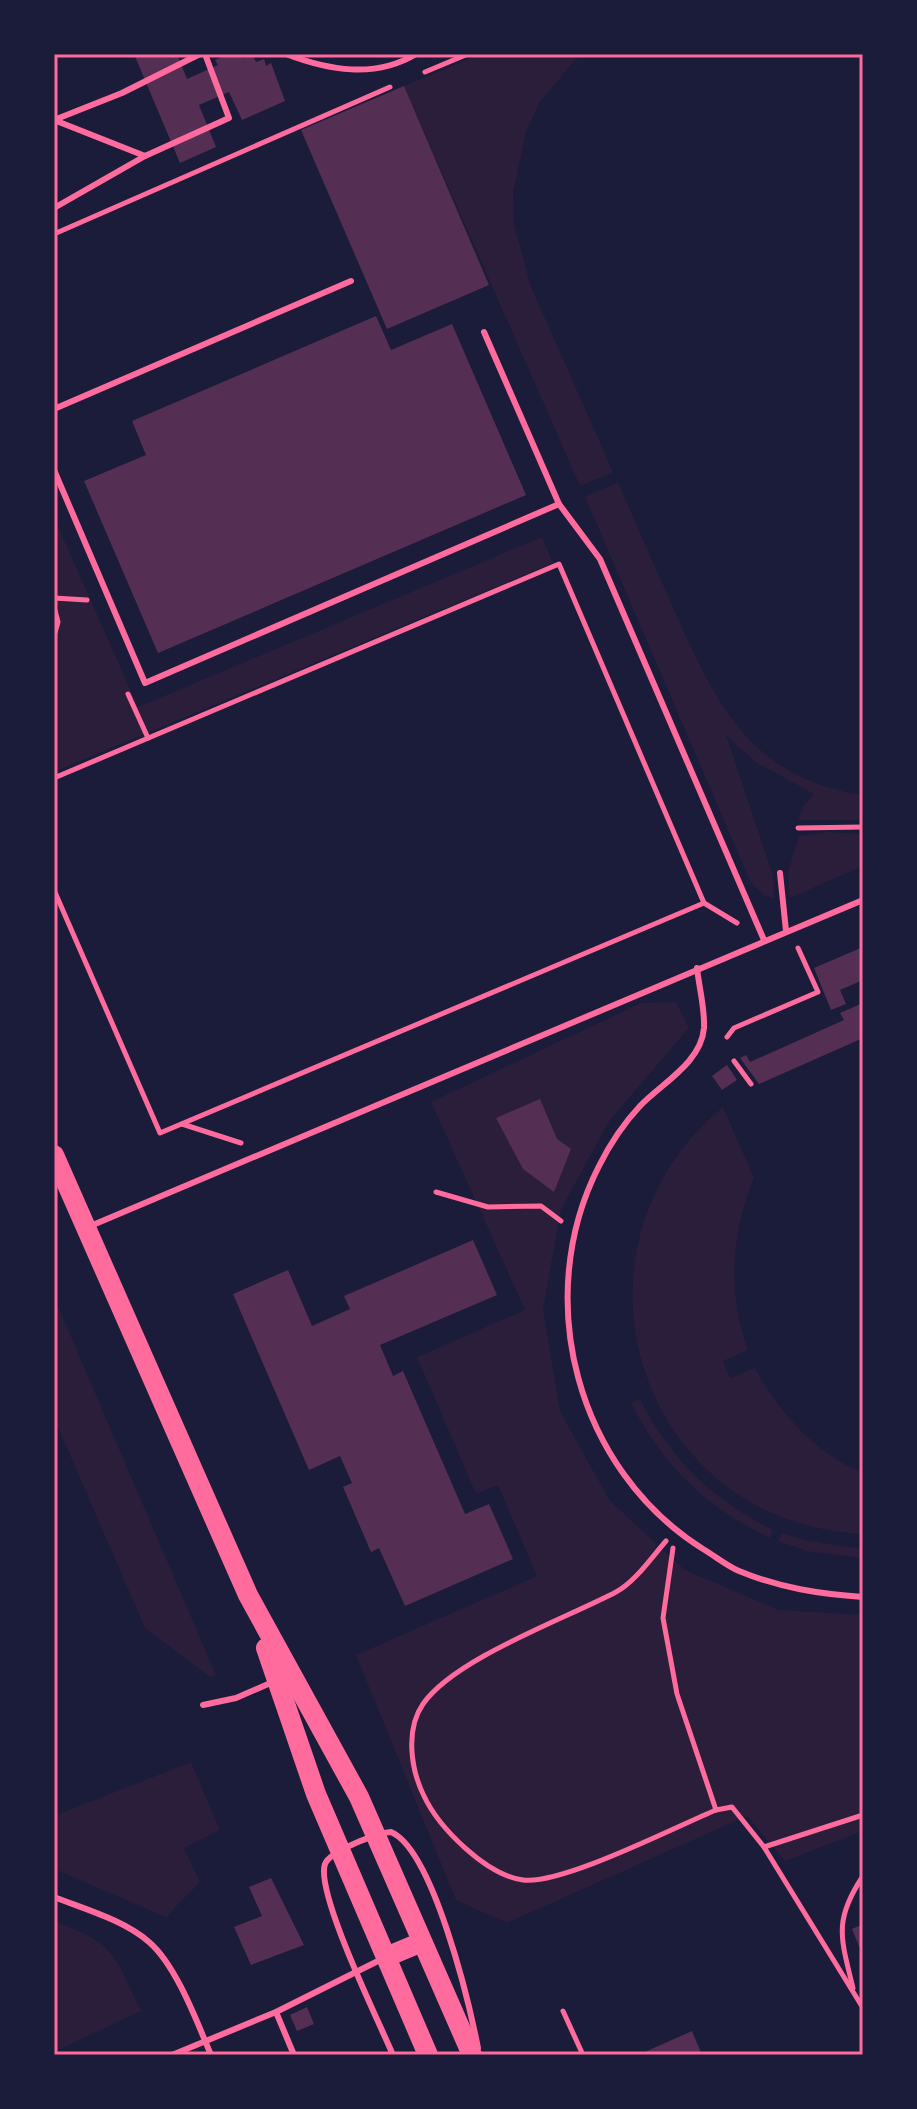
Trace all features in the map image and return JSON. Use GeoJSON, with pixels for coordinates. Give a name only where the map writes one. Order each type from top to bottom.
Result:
{"type":"FeatureCollection","features":[{"type":"Feature","properties":{"kind":"main road"},"geometry":{"type":"LineString","coordinates":[[54,1155],[248,1595],[359,1797],[472,2055]]}},
{"type":"Feature","properties":{"kind":"main road"},"geometry":{"type":"LineString","coordinates":[[248,1595],[316,1794],[428,2055]]}},
{"type":"Feature","properties":{"kind":"main road"},"geometry":{"type":"LineString","coordinates":[[386,1957],[422,1942]]}},
{"type":"Feature","properties":{"kind":"lane"},"geometry":{"type":"LineString","coordinates":[[54,120],[122,93],[202,54],[229,118],[145,156],[54,208]]}},
{"type":"Feature","properties":{"kind":"lane"},"geometry":{"type":"LineString","coordinates":[[286,54],[340,70],[372,69],[416,54]]}},
{"type":"Feature","properties":{"kind":"lane"},"geometry":{"type":"LineString","coordinates":[[54,120],[145,156]]}},
{"type":"Feature","properties":{"kind":"lane"},"geometry":{"type":"LineString","coordinates":[[54,409],[351,281]]}},
{"type":"Feature","properties":{"kind":"lane"},"geometry":{"type":"LineString","coordinates":[[484,332],[559,504],[600,559],[764,940]]}},
{"type":"Feature","properties":{"kind":"lane"},"geometry":{"type":"LineString","coordinates":[[54,470],[145,683],[559,504]]}},
{"type":"Feature","properties":{"kind":"lane"},"geometry":{"type":"LineString","coordinates":[[780,873],[788,930]]}},
{"type":"Feature","properties":{"kind":"lane"},"geometry":{"type":"LineString","coordinates":[[85,1228],[863,900]]}},
{"type":"Feature","properties":{"kind":"lane"},"geometry":{"type":"LineString","coordinates":[[697,968],[704,1029],[691,1060],[639,1107],[599,1166],[575,1232],[566,1297],[573,1364],[594,1427],[622,1472],[675,1532],[738,1571],[808,1593],[863,1597]]}},
{"type":"Feature","properties":{"kind":"lane"},"geometry":{"type":"LineString","coordinates":[[203,1705],[236,1698],[277,1680]]}},
{"type":"Feature","properties":{"kind":"lane"},"geometry":{"type":"LineString","coordinates":[[393,2055],[331,1908],[325,1884],[325,1864],[340,1851],[375,1835],[391,1832],[399,1835],[418,1863],[458,1957],[480,2055]]}},
{"type":"Feature","properties":{"kind":"lane"},"geometry":{"type":"LineString","coordinates":[[54,1897],[113,1921],[150,1942],[187,1997],[211,2055]]}},
{"type":"Feature","properties":{"kind":"lane"},"geometry":{"type":"LineString","coordinates":[[172,2055],[276,2012],[386,1957]]}},
{"type":"Feature","properties":{"kind":"lane"},"geometry":{"type":"LineString","coordinates":[[276,2012],[294,2055]]}},
{"type":"Feature","properties":{"kind":"path"},"geometry":{"type":"LineString","coordinates":[[415,76],[468,54]]}},
{"type":"Feature","properties":{"kind":"path"},"geometry":{"type":"LineString","coordinates":[[54,234],[402,82]]}},
{"type":"Feature","properties":{"kind":"path"},"geometry":{"type":"LineString","coordinates":[[54,778],[559,564],[704,903],[160,1133],[54,890]]}},
{"type":"Feature","properties":{"kind":"path"},"geometry":{"type":"LineString","coordinates":[[54,598],[86,598],[92,612]]}},
{"type":"Feature","properties":{"kind":"path"},"geometry":{"type":"LineString","coordinates":[[54,607],[58,622],[54,636]]}},
{"type":"Feature","properties":{"kind":"path"},"geometry":{"type":"LineString","coordinates":[[123,682],[148,738]]}},
{"type":"Feature","properties":{"kind":"path"},"geometry":{"type":"LineString","coordinates":[[798,828],[863,827]]}},
{"type":"Feature","properties":{"kind":"path"},"geometry":{"type":"LineString","coordinates":[[727,1037],[734,1028],[818,992],[788,930]]}},
{"type":"Feature","properties":{"kind":"path"},"geometry":{"type":"LineString","coordinates":[[734,1061],[751,1084]]}},
{"type":"Feature","properties":{"kind":"path"},"geometry":{"type":"LineString","coordinates":[[181,1124],[270,1152]]}},
{"type":"Feature","properties":{"kind":"path"},"geometry":{"type":"LineString","coordinates":[[436,1192],[488,1207],[541,1206],[575,1232]]}},
{"type":"Feature","properties":{"kind":"path"},"geometry":{"type":"LineString","coordinates":[[675,1532],[663,1618],[677,1694],[716,1810]]}},
{"type":"Feature","properties":{"kind":"path"},"geometry":{"type":"LineString","coordinates":[[675,1532],[619,1591],[561,1615],[453,1676],[422,1705],[411,1741],[416,1780],[433,1816],[457,1842],[493,1867],[523,1880],[562,1874],[716,1810],[732,1807],[764,1847],[863,2008]]}},
{"type":"Feature","properties":{"kind":"path"},"geometry":{"type":"LineString","coordinates":[[764,1847],[863,1815]]}},
{"type":"Feature","properties":{"kind":"path"},"geometry":{"type":"LineString","coordinates":[[854,1993],[840,1920],[846,1902],[863,1876]]}},
{"type":"Feature","properties":{"kind":"path"},"geometry":{"type":"LineString","coordinates":[[563,2011],[583,2055]]}},
{"type":"Feature","properties":{"kind":"shaded area"},"geometry":{"type":"Polygon","coordinates":[[[481,54],[580,54],[539,103],[526,132],[513,193],[514,224],[530,284],[613,472],[580,486],[404,86],[481,54]]]}},
{"type":"Feature","properties":{"kind":"shaded area"},"geometry":{"type":"Polygon","coordinates":[[[618,482],[692,649],[725,708],[744,734],[767,755],[794,773],[825,786],[863,795],[863,820],[798,820],[804,805],[814,794],[755,762],[726,735],[773,875],[774,898],[765,896],[751,883],[585,497],[618,482]]]}},
{"type":"Feature","properties":{"kind":"shaded area"},"geometry":{"type":"Polygon","coordinates":[[[54,517],[138,707],[542,537],[553,563],[54,772],[54,517]]]}},
{"type":"Feature","properties":{"kind":"shaded area"},"geometry":{"type":"Polygon","coordinates":[[[827,832],[863,834],[863,866],[790,898],[788,872],[799,836],[827,832]]]}},
{"type":"Feature","properties":{"kind":"shaded area"},"geometry":{"type":"Polygon","coordinates":[[[676,1002],[689,1028],[610,1120],[561,1209],[543,1310],[560,1411],[610,1501],[685,1570],[779,1610],[863,1615],[863,1831],[785,1861],[747,1816],[507,1923],[456,1900],[356,1655],[537,1576],[498,1485],[476,1494],[417,1357],[525,1310],[431,1102],[641,1003],[676,1002]]]}},
{"type":"Feature","properties":{"kind":"shaded area"},"geometry":{"type":"Polygon","coordinates":[[[723,1107],[754,1178],[740,1221],[734,1264],[737,1307],[748,1350],[723,1361],[730,1378],[755,1368],[775,1400],[800,1430],[829,1454],[863,1473],[863,1534],[786,1519],[722,1483],[675,1432],[644,1370],[633,1302],[641,1232],[670,1166],[723,1107]]]}},
{"type":"Feature","properties":{"kind":"shaded area"},"geometry":{"type":"Polygon","coordinates":[[[54,1297],[216,1675],[210,1677],[145,1628],[54,1418],[54,1297]]]}},
{"type":"Feature","properties":{"kind":"shaded area"},"geometry":{"type":"Polygon","coordinates":[[[640,1399],[679,1459],[712,1491],[773,1530],[770,1538],[707,1499],[672,1465],[631,1403],[640,1399]]]}},
{"type":"Feature","properties":{"kind":"shaded area"},"geometry":{"type":"Polygon","coordinates":[[[782,1533],[809,1541],[863,1549],[863,1558],[806,1551],[778,1541],[782,1533]]]}},
{"type":"Feature","properties":{"kind":"shaded area"},"geometry":{"type":"Polygon","coordinates":[[[191,1762],[220,1830],[184,1848],[200,1882],[166,1917],[54,1869],[54,1816],[191,1762]]]}},
{"type":"Feature","properties":{"kind":"shaded area"},"geometry":{"type":"Polygon","coordinates":[[[54,1921],[90,1937],[111,1953],[141,2011],[54,2052],[54,1921]]]}},
{"type":"Feature","properties":{"kind":"building"},"geometry":{"type":"Polygon","coordinates":[[[134,54],[177,54],[187,79],[218,65],[215,60],[229,54],[242,54],[244,58],[252,54],[256,62],[264,59],[266,66],[271,63],[285,101],[242,120],[229,92],[199,105],[216,147],[180,163],[134,54]]]}},
{"type":"Feature","properties":{"kind":"building"},"geometry":{"type":"Polygon","coordinates":[[[404,86],[489,285],[387,329],[301,130],[404,86]]]}},
{"type":"Feature","properties":{"kind":"building"},"geometry":{"type":"Polygon","coordinates":[[[376,316],[391,350],[452,324],[526,495],[158,653],[84,481],[146,455],[132,421],[376,316]]]}},
{"type":"Feature","properties":{"kind":"building"},"geometry":{"type":"Polygon","coordinates":[[[863,947],[863,980],[840,990],[846,1004],[831,1010],[814,968],[863,947]]]}},
{"type":"Feature","properties":{"kind":"building"},"geometry":{"type":"Polygon","coordinates":[[[863,1003],[863,1038],[759,1084],[740,1058],[746,1055],[750,1062],[844,1020],[840,1013],[863,1003]]]}},
{"type":"Feature","properties":{"kind":"building"},"geometry":{"type":"Polygon","coordinates":[[[727,1065],[737,1080],[722,1090],[712,1076],[727,1065]]]}},
{"type":"Feature","properties":{"kind":"building"},"geometry":{"type":"Polygon","coordinates":[[[540,1099],[557,1139],[571,1149],[554,1192],[523,1169],[496,1118],[540,1099]]]}},
{"type":"Feature","properties":{"kind":"building"},"geometry":{"type":"Polygon","coordinates":[[[473,1240],[497,1295],[380,1345],[393,1376],[403,1371],[465,1514],[489,1504],[513,1559],[405,1606],[379,1548],[371,1552],[343,1487],[352,1483],[340,1456],[309,1470],[233,1294],[288,1270],[312,1326],[350,1309],[344,1296],[473,1240]]]}},
{"type":"Feature","properties":{"kind":"building"},"geometry":{"type":"Polygon","coordinates":[[[271,1878],[304,1945],[251,1965],[234,1927],[262,1916],[249,1887],[271,1878]]]}},
{"type":"Feature","properties":{"kind":"building"},"geometry":{"type":"Polygon","coordinates":[[[863,1924],[863,1956],[852,1929],[863,1924]]]}},
{"type":"Feature","properties":{"kind":"building"},"geometry":{"type":"Polygon","coordinates":[[[307,2007],[314,2024],[297,2031],[290,2015],[307,2007]]]}},
{"type":"Feature","properties":{"kind":"building"},"geometry":{"type":"Polygon","coordinates":[[[692,2031],[702,2055],[638,2055],[692,2031]]]}}]}
